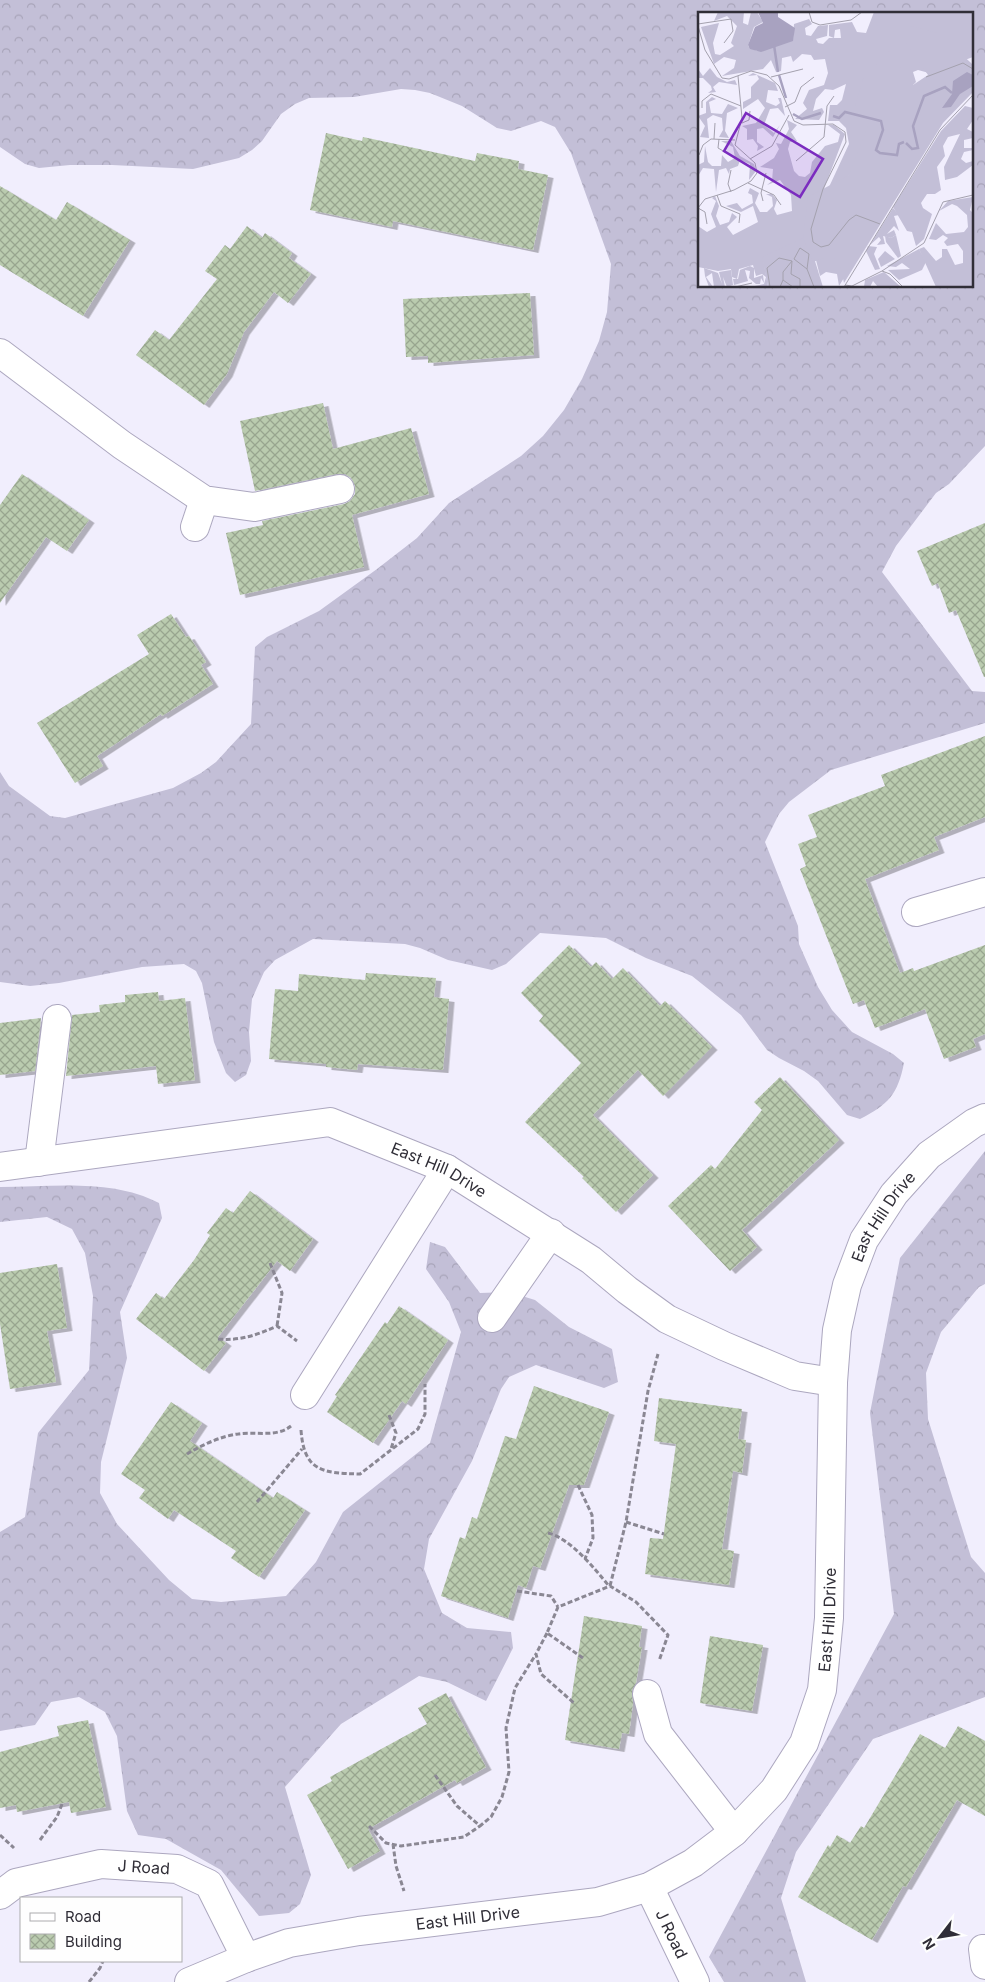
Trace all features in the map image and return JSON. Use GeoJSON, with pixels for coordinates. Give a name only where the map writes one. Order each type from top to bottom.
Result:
{"type":"FeatureCollection","features":[{"type":"Feature","properties":{"kind":"street"},"geometry":{"type":"LineString","coordinates":[[0,353],[122,445],[204,500],[254,507],[340,489]]}},
{"type":"Feature","properties":{"kind":"street"},"geometry":{"type":"LineString","coordinates":[[195,527],[204,500]]}},
{"type":"Feature","properties":{"kind":"street"},"geometry":{"type":"LineString","coordinates":[[916,912],[985,892]]}},
{"type":"Feature","properties":{"kind":"street"},"geometry":{"type":"LineString","coordinates":[[38,1162],[56,1019]]}},
{"type":"Feature","properties":{"kind":"street","name":"East Hill Drive"},"geometry":{"type":"LineString","coordinates":[[189,1982],[246,1958],[289,1944],[350,1932],[598,1902],[649,1887],[693,1863],[734,1832],[774,1790],[804,1744],[822,1690],[829,1618],[832,1382],[837,1330],[847,1285],[864,1240],[894,1194],[929,1155],[974,1123],[985,1118]]}},
{"type":"Feature","properties":{"kind":"street","name":"East Hill Drive"},"geometry":{"type":"LineString","coordinates":[[0,1168],[330,1122],[447,1169],[551,1233],[590,1260],[667,1319],[795,1376],[832,1382]]}},
{"type":"Feature","properties":{"kind":"street"},"geometry":{"type":"LineString","coordinates":[[302,1408],[326,1362],[447,1169]]}},
{"type":"Feature","properties":{"kind":"street"},"geometry":{"type":"LineString","coordinates":[[492,1318],[551,1233]]}},
{"type":"Feature","properties":{"kind":"street"},"geometry":{"type":"LineString","coordinates":[[647,1694],[658,1734],[734,1832]]}},
{"type":"Feature","properties":{"kind":"street","name":"J Road"},"geometry":{"type":"LineString","coordinates":[[0,1895],[16,1884],[101,1864],[177,1869],[209,1884],[246,1958]]}},
{"type":"Feature","properties":{"kind":"street","name":"J Road"},"geometry":{"type":"LineString","coordinates":[[649,1887],[695,1982]]}},
{"type":"Feature","properties":{"kind":"path"},"geometry":{"type":"LineString","coordinates":[[270,1263],[282,1293],[278,1326]]}},
{"type":"Feature","properties":{"kind":"path"},"geometry":{"type":"LineString","coordinates":[[610,1586],[626,1522],[648,1391],[667,1319]]}},
{"type":"Feature","properties":{"kind":"path"},"geometry":{"type":"LineString","coordinates":[[278,1326],[326,1362]]}},
{"type":"Feature","properties":{"kind":"path"},"geometry":{"type":"LineString","coordinates":[[218,1339],[234,1340],[254,1336],[278,1326]]}},
{"type":"Feature","properties":{"kind":"path"},"geometry":{"type":"LineString","coordinates":[[302,1408],[302,1449],[314,1466],[335,1473],[360,1474],[418,1429],[426,1414],[425,1384]]}},
{"type":"Feature","properties":{"kind":"path"},"geometry":{"type":"LineString","coordinates":[[187,1454],[200,1446],[238,1433],[264,1434],[286,1430],[302,1408]]}},
{"type":"Feature","properties":{"kind":"path"},"geometry":{"type":"LineString","coordinates":[[390,1415],[396,1433],[391,1450]]}},
{"type":"Feature","properties":{"kind":"path"},"geometry":{"type":"LineString","coordinates":[[257,1502],[302,1449]]}},
{"type":"Feature","properties":{"kind":"path"},"geometry":{"type":"LineString","coordinates":[[578,1485],[592,1515],[593,1538],[585,1559]]}},
{"type":"Feature","properties":{"kind":"path"},"geometry":{"type":"LineString","coordinates":[[626,1522],[664,1534]]}},
{"type":"Feature","properties":{"kind":"path"},"geometry":{"type":"LineString","coordinates":[[548,1534],[556,1535],[585,1559],[610,1586],[636,1602],[668,1635],[647,1694]]}},
{"type":"Feature","properties":{"kind":"path"},"geometry":{"type":"LineString","coordinates":[[369,1826],[386,1843],[401,1846],[464,1837],[491,1817],[502,1797],[509,1772],[506,1728],[515,1688],[536,1654],[558,1607],[610,1586]]}},
{"type":"Feature","properties":{"kind":"path"},"geometry":{"type":"LineString","coordinates":[[516,1591],[551,1596],[558,1607]]}},
{"type":"Feature","properties":{"kind":"path"},"geometry":{"type":"LineString","coordinates":[[547,1632],[583,1658]]}},
{"type":"Feature","properties":{"kind":"path"},"geometry":{"type":"LineString","coordinates":[[536,1654],[541,1674],[574,1703]]}},
{"type":"Feature","properties":{"kind":"path"},"geometry":{"type":"LineString","coordinates":[[435,1775],[457,1806],[480,1826]]}},
{"type":"Feature","properties":{"kind":"path"},"geometry":{"type":"LineString","coordinates":[[0,1835],[18,1852]]}},
{"type":"Feature","properties":{"kind":"path"},"geometry":{"type":"LineString","coordinates":[[393,1844],[396,1866],[406,1897]]}},
{"type":"Feature","properties":{"kind":"path"},"geometry":{"type":"LineString","coordinates":[[89,1982],[103,1962]]}},
{"type":"Feature","properties":{"kind":"green space"},"geometry":{"type":"Polygon","coordinates":[[[0,0],[985,0],[985,446],[949,484],[936,493],[896,546],[882,572],[972,691],[985,692],[985,723],[831,770],[789,802],[779,814],[765,842],[798,926],[799,944],[818,987],[832,1010],[852,1032],[893,1054],[904,1063],[899,1083],[885,1103],[860,1119],[847,1115],[818,1081],[767,1050],[741,1015],[692,976],[646,958],[606,938],[540,933],[506,964],[492,970],[448,960],[405,944],[313,939],[275,960],[264,972],[252,999],[249,1032],[251,1061],[246,1075],[235,1082],[226,1073],[214,1042],[202,983],[196,971],[184,964],[142,967],[59,983],[30,986],[0,982],[0,772],[9,786],[50,816],[65,818],[173,788],[201,773],[216,762],[251,724],[255,647],[267,637],[319,611],[377,569],[417,538],[449,503],[521,456],[543,436],[564,410],[582,379],[599,341],[607,312],[611,264],[571,153],[555,127],[541,121],[511,131],[497,128],[462,106],[430,93],[415,90],[401,89],[354,97],[309,98],[295,104],[281,114],[262,141],[239,158],[193,169],[112,165],[70,165],[39,168],[25,164],[0,147],[0,0]]]}},
{"type":"Feature","properties":{"kind":"green space"},"geometry":{"type":"Polygon","coordinates":[[[985,1151],[985,1284],[979,1287],[941,1332],[926,1373],[928,1419],[971,1557],[985,1573],[985,1697],[873,1739],[796,1852],[781,1898],[806,1982],[724,1982],[709,1957],[894,1614],[870,1413],[900,1258],[985,1151]]]}},
{"type":"Feature","properties":{"kind":"green space"},"geometry":{"type":"Polygon","coordinates":[[[60,1185],[101,1187],[141,1195],[159,1203],[162,1218],[120,1312],[127,1358],[101,1462],[100,1493],[117,1524],[169,1580],[192,1599],[221,1602],[286,1596],[316,1562],[343,1512],[430,1443],[461,1332],[449,1302],[426,1269],[430,1242],[445,1247],[480,1293],[509,1292],[535,1300],[569,1327],[612,1349],[618,1382],[604,1388],[536,1365],[509,1377],[501,1389],[472,1461],[429,1539],[424,1569],[442,1613],[467,1628],[511,1632],[513,1648],[486,1701],[447,1682],[419,1676],[341,1724],[285,1787],[311,1875],[300,1904],[289,1913],[259,1916],[221,1870],[166,1839],[138,1835],[127,1811],[117,1736],[105,1712],[79,1697],[51,1702],[35,1725],[0,1731],[0,1532],[25,1517],[38,1433],[89,1370],[93,1296],[85,1253],[72,1229],[47,1217],[0,1222],[0,1187],[60,1185]]]}},
{"type":"Feature","properties":{"kind":"building"},"geometry":{"type":"Polygon","coordinates":[[[326,133],[362,141],[363,137],[475,161],[477,153],[519,161],[518,169],[548,175],[533,250],[393,221],[392,227],[310,210],[326,133]]]}},
{"type":"Feature","properties":{"kind":"building"},"geometry":{"type":"Polygon","coordinates":[[[0,186],[56,220],[67,202],[130,240],[83,316],[0,265],[0,186]]]}},
{"type":"Feature","properties":{"kind":"building"},"geometry":{"type":"Polygon","coordinates":[[[247,226],[262,238],[265,233],[292,253],[289,258],[311,274],[288,303],[274,292],[244,332],[227,374],[204,405],[136,355],[155,330],[169,340],[217,279],[205,271],[225,245],[230,249],[247,226]]]}},
{"type":"Feature","properties":{"kind":"building"},"geometry":{"type":"Polygon","coordinates":[[[530,293],[534,355],[428,363],[428,356],[406,357],[403,299],[530,293]]]}},
{"type":"Feature","properties":{"kind":"building"},"geometry":{"type":"Polygon","coordinates":[[[323,403],[333,449],[411,428],[429,494],[352,515],[364,567],[240,595],[226,533],[263,525],[262,521],[344,504],[350,501],[355,494],[355,486],[351,478],[345,474],[337,474],[255,491],[240,421],[323,403]]]}},
{"type":"Feature","properties":{"kind":"building"},"geometry":{"type":"Polygon","coordinates":[[[22,474],[89,520],[67,551],[46,537],[0,603],[0,505],[22,474]]]}},
{"type":"Feature","properties":{"kind":"building"},"geometry":{"type":"Polygon","coordinates":[[[985,523],[984,677],[956,610],[949,613],[938,583],[932,586],[917,551],[985,523]]]}},
{"type":"Feature","properties":{"kind":"building"},"geometry":{"type":"Polygon","coordinates":[[[171,614],[186,637],[189,636],[206,662],[201,665],[213,684],[162,716],[161,714],[97,756],[103,766],[75,783],[37,723],[149,654],[137,635],[171,614]]]}},
{"type":"Feature","properties":{"kind":"building"},"geometry":{"type":"Polygon","coordinates":[[[985,736],[985,817],[934,837],[939,850],[865,879],[900,973],[913,968],[914,971],[985,945],[985,1034],[973,1039],[976,1047],[944,1059],[925,1009],[875,1028],[864,1000],[853,1004],[800,869],[806,866],[798,844],[817,837],[808,815],[885,786],[881,775],[985,736]]]}},
{"type":"Feature","properties":{"kind":"building"},"geometry":{"type":"Polygon","coordinates":[[[569,945],[591,967],[596,962],[612,979],[623,968],[660,1006],[665,1001],[712,1047],[663,1096],[638,1070],[593,1115],[653,1175],[616,1212],[582,1178],[584,1177],[525,1122],[581,1063],[539,1021],[543,1016],[521,993],[569,945]]]}},
{"type":"Feature","properties":{"kind":"building"},"geometry":{"type":"Polygon","coordinates":[[[366,973],[436,978],[434,997],[449,999],[443,1070],[358,1064],[357,1070],[326,1067],[326,1064],[269,1059],[275,989],[298,991],[299,974],[365,980],[366,973]]]}},
{"type":"Feature","properties":{"kind":"building"},"geometry":{"type":"Polygon","coordinates":[[[158,992],[159,1001],[185,998],[195,1080],[158,1084],[156,1066],[66,1076],[72,1015],[100,1012],[99,1005],[125,1002],[125,995],[158,992]]]}},
{"type":"Feature","properties":{"kind":"building"},"geometry":{"type":"Polygon","coordinates":[[[41,1018],[35,1071],[0,1075],[0,1023],[41,1018]]]}},
{"type":"Feature","properties":{"kind":"building"},"geometry":{"type":"Polygon","coordinates":[[[780,1077],[839,1140],[742,1230],[757,1247],[730,1271],[668,1206],[711,1165],[715,1169],[762,1110],[754,1102],[780,1077]]]}},
{"type":"Feature","properties":{"kind":"building"},"geometry":{"type":"Polygon","coordinates":[[[250,1191],[313,1239],[290,1271],[277,1261],[218,1337],[226,1343],[204,1371],[136,1319],[156,1293],[164,1299],[194,1260],[210,1235],[207,1233],[226,1208],[233,1213],[250,1191]]]}},
{"type":"Feature","properties":{"kind":"building"},"geometry":{"type":"Polygon","coordinates":[[[57,1264],[67,1328],[47,1331],[56,1382],[10,1389],[0,1324],[0,1273],[57,1264]]]}},
{"type":"Feature","properties":{"kind":"building"},"geometry":{"type":"Polygon","coordinates":[[[399,1306],[448,1340],[406,1404],[402,1401],[373,1443],[327,1412],[337,1396],[335,1395],[385,1322],[387,1324],[399,1306]]]}},
{"type":"Feature","properties":{"kind":"building"},"geometry":{"type":"Polygon","coordinates":[[[534,1386],[609,1412],[584,1485],[569,1485],[540,1568],[533,1566],[526,1588],[518,1585],[508,1618],[441,1596],[460,1537],[465,1539],[472,1517],[477,1519],[505,1436],[516,1439],[534,1386]]]}},
{"type":"Feature","properties":{"kind":"building"},"geometry":{"type":"Polygon","coordinates":[[[659,1398],[742,1409],[738,1439],[746,1440],[742,1473],[733,1471],[722,1549],[734,1551],[729,1585],[645,1574],[650,1538],[663,1539],[676,1444],[654,1441],[659,1398]]]}},
{"type":"Feature","properties":{"kind":"building"},"geometry":{"type":"Polygon","coordinates":[[[171,1402],[202,1423],[190,1441],[273,1498],[277,1492],[305,1510],[259,1577],[231,1558],[236,1551],[174,1510],[168,1519],[139,1498],[145,1490],[121,1474],[171,1402]]]}},
{"type":"Feature","properties":{"kind":"building"},"geometry":{"type":"Polygon","coordinates":[[[584,1616],[642,1626],[639,1647],[642,1647],[636,1683],[632,1691],[633,1703],[629,1734],[622,1733],[619,1749],[565,1740],[584,1616]]]}},
{"type":"Feature","properties":{"kind":"building"},"geometry":{"type":"Polygon","coordinates":[[[710,1636],[763,1645],[752,1711],[700,1703],[710,1636]]]}},
{"type":"Feature","properties":{"kind":"building"},"geometry":{"type":"Polygon","coordinates":[[[446,1693],[486,1767],[457,1783],[455,1780],[368,1829],[380,1851],[348,1869],[307,1795],[332,1781],[330,1777],[427,1724],[418,1708],[446,1693]]]}},
{"type":"Feature","properties":{"kind":"building"},"geometry":{"type":"Polygon","coordinates":[[[88,1720],[106,1807],[71,1813],[69,1802],[17,1812],[16,1805],[0,1808],[0,1752],[59,1736],[57,1726],[88,1720]]]}},
{"type":"Feature","properties":{"kind":"building"},"geometry":{"type":"Polygon","coordinates":[[[958,1726],[985,1741],[985,1816],[957,1800],[906,1887],[903,1886],[872,1940],[798,1897],[828,1845],[830,1847],[837,1835],[850,1843],[861,1826],[864,1828],[920,1734],[945,1748],[958,1726]]]}}]}
